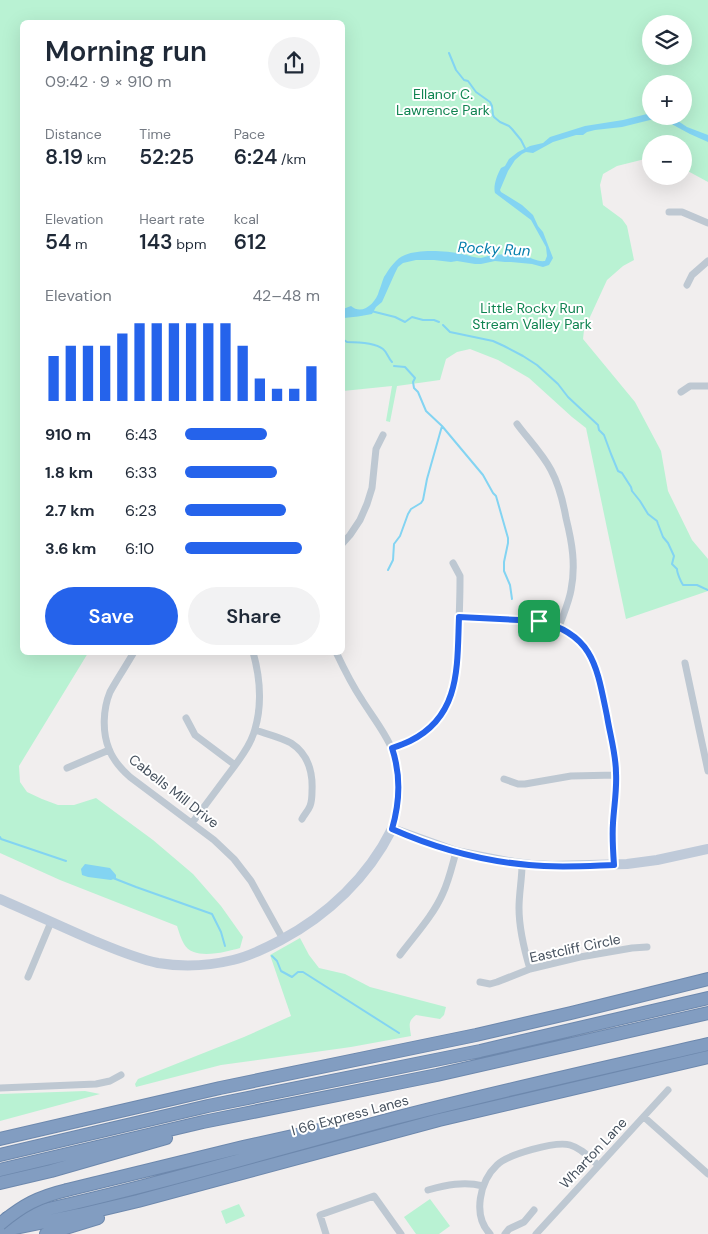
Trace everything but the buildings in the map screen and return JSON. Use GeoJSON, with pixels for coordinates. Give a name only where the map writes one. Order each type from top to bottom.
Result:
{"type":"FeatureCollection","features":[{"type":"Feature","properties":{"kind":"highway"},"geometry":{"type":"LineString","coordinates":[[4,1137],[230,1086],[476,1035],[708,979]]}},
{"type":"Feature","properties":{"kind":"highway"},"geometry":{"type":"LineString","coordinates":[[531,1039],[708,990]]}},
{"type":"Feature","properties":{"kind":"highway"},"geometry":{"type":"LineString","coordinates":[[0,1155],[200,1108],[531,1039],[708,998]]}},
{"type":"Feature","properties":{"kind":"highway","name":"I 66 Express Lanes"},"geometry":{"type":"LineString","coordinates":[[0,1170],[186,1126],[510,1059],[708,1013]]}},
{"type":"Feature","properties":{"kind":"highway","name":"I 66 Express Lanes"},"geometry":{"type":"LineString","coordinates":[[0,1219],[160,1182],[415,1113],[708,1044]]}},
{"type":"Feature","properties":{"kind":"highway"},"geometry":{"type":"LineString","coordinates":[[0,1232],[181,1190],[448,1118],[708,1057]]}},
{"type":"Feature","properties":{"kind":"highway"},"geometry":{"type":"LineString","coordinates":[[0,1163],[284,1098],[346,1078]]}},
{"type":"Feature","properties":{"kind":"highway"},"geometry":{"type":"LineString","coordinates":[[0,1183],[51,1171],[289,1104]]}},
{"type":"Feature","properties":{"kind":"highway"},"geometry":{"type":"LineString","coordinates":[[0,1224],[28,1204],[45,1196],[67,1190],[300,1134],[415,1113]]}},
{"type":"Feature","properties":{"kind":"highway"},"geometry":{"type":"LineString","coordinates":[[46,1234],[181,1190]]}},
{"type":"Feature","properties":{"kind":"street"},"geometry":{"type":"LineString","coordinates":[[669,212],[682,212],[708,223]]}},
{"type":"Feature","properties":{"kind":"street"},"geometry":{"type":"LineString","coordinates":[[687,284],[692,275],[708,260]]}},
{"type":"Feature","properties":{"kind":"street"},"geometry":{"type":"LineString","coordinates":[[681,392],[690,386],[708,386]]}},
{"type":"Feature","properties":{"kind":"street"},"geometry":{"type":"LineString","coordinates":[[517,424],[545,459],[552,471],[562,497],[572,540],[574,575],[569,598],[559,627]]}},
{"type":"Feature","properties":{"kind":"street"},"geometry":{"type":"LineString","coordinates":[[345,541],[360,520],[367,504],[372,488],[376,450],[383,436]]}},
{"type":"Feature","properties":{"kind":"street"},"geometry":{"type":"LineString","coordinates":[[392,748],[426,731],[441,715],[452,693],[457,672],[460,580],[460,576],[453,563]]}},
{"type":"Feature","properties":{"kind":"street"},"geometry":{"type":"LineString","coordinates":[[459,617],[539,621],[559,627],[583,645],[594,664],[598,676],[616,760],[612,834],[614,865]]}},
{"type":"Feature","properties":{"kind":"street","name":"Cabells Mill Drive"},"geometry":{"type":"LineString","coordinates":[[132,655],[106,704],[105,731],[109,750],[130,777],[219,844],[251,881],[283,939]]}},
{"type":"Feature","properties":{"kind":"street"},"geometry":{"type":"LineString","coordinates":[[192,823],[235,765],[255,730],[259,706],[259,683],[254,655]]}},
{"type":"Feature","properties":{"kind":"street"},"geometry":{"type":"LineString","coordinates":[[0,899],[135,957],[179,965],[212,964],[234,960],[269,947],[313,920],[345,893],[373,861],[392,829],[398,793],[397,768],[392,748],[350,681],[337,655]]}},
{"type":"Feature","properties":{"kind":"street"},"geometry":{"type":"LineString","coordinates":[[685,663],[708,766]]}},
{"type":"Feature","properties":{"kind":"street"},"geometry":{"type":"LineString","coordinates":[[186,718],[195,735],[235,765]]}},
{"type":"Feature","properties":{"kind":"street"},"geometry":{"type":"LineString","coordinates":[[255,730],[291,743],[300,751],[311,769],[311,800],[302,819]]}},
{"type":"Feature","properties":{"kind":"street"},"geometry":{"type":"LineString","coordinates":[[67,768],[109,750]]}},
{"type":"Feature","properties":{"kind":"street"},"geometry":{"type":"LineString","coordinates":[[504,779],[518,784],[525,784],[571,776],[616,775]]}},
{"type":"Feature","properties":{"kind":"street"},"geometry":{"type":"LineString","coordinates":[[392,829],[456,852],[522,865],[614,865],[658,860],[708,850]]}},
{"type":"Feature","properties":{"kind":"street"},"geometry":{"type":"LineString","coordinates":[[400,955],[440,899],[456,852]]}},
{"type":"Feature","properties":{"kind":"street"},"geometry":{"type":"LineString","coordinates":[[522,865],[519,924],[523,948],[530,969]]}},
{"type":"Feature","properties":{"kind":"street"},"geometry":{"type":"LineString","coordinates":[[28,977],[51,922]]}},
{"type":"Feature","properties":{"kind":"street","name":"Eastcliff Circle"},"geometry":{"type":"LineString","coordinates":[[480,982],[490,984],[530,969],[580,957],[647,947]]}},
{"type":"Feature","properties":{"kind":"street"},"geometry":{"type":"LineString","coordinates":[[0,1088],[96,1084],[110,1081],[121,1075]]}},
{"type":"Feature","properties":{"kind":"street","name":"Wharton Lane"},"geometry":{"type":"LineString","coordinates":[[536,1234],[668,1090]]}},
{"type":"Feature","properties":{"kind":"street"},"geometry":{"type":"LineString","coordinates":[[644,1117],[708,1174]]}},
{"type":"Feature","properties":{"kind":"street"},"geometry":{"type":"LineString","coordinates":[[490,1234],[483,1225],[480,1213],[482,1186],[496,1165],[504,1159],[554,1144],[568,1144],[578,1148],[598,1165]]}},
{"type":"Feature","properties":{"kind":"street"},"geometry":{"type":"LineString","coordinates":[[428,1190],[462,1184],[482,1186]]}},
{"type":"Feature","properties":{"kind":"street"},"geometry":{"type":"LineString","coordinates":[[326,1234],[320,1215],[374,1196],[401,1234]]}},
{"type":"Feature","properties":{"kind":"street"},"geometry":{"type":"LineString","coordinates":[[505,1234],[510,1229],[524,1222],[534,1210]]}},
{"type":"Feature","properties":{"kind":"green space"},"geometry":{"type":"Polygon","coordinates":[[[0,0],[708,0],[708,182],[692,173],[692,135],[642,135],[642,160],[617,166],[603,174],[600,185],[603,205],[622,219],[627,226],[634,260],[623,266],[607,280],[584,330],[583,339],[635,402],[661,451],[668,491],[692,540],[708,559],[708,591],[626,619],[586,428],[529,378],[498,360],[470,349],[457,352],[446,359],[440,380],[397,386],[390,422],[386,421],[392,386],[345,391],[345,20],[20,20],[20,655],[87,655],[19,766],[20,782],[27,792],[58,805],[74,805],[96,798],[153,840],[193,874],[221,906],[243,937],[240,948],[202,954],[188,949],[181,938],[177,926],[60,880],[0,853],[0,0]]]}},
{"type":"Feature","properties":{"kind":"green space"},"geometry":{"type":"Polygon","coordinates":[[[300,938],[319,968],[345,974],[370,987],[446,1007],[444,1015],[440,1019],[416,1015],[410,1022],[411,1036],[351,1047],[221,1065],[136,1087],[135,1084],[138,1079],[244,1037],[291,1016],[270,955],[300,938]]]}},
{"type":"Feature","properties":{"kind":"green space"},"geometry":{"type":"Polygon","coordinates":[[[85,1091],[100,1094],[0,1121],[0,1094],[85,1091]]]}},
{"type":"Feature","properties":{"kind":"green space"},"geometry":{"type":"Polygon","coordinates":[[[430,1199],[450,1226],[439,1234],[416,1234],[404,1217],[430,1199]]]}},
{"type":"Feature","properties":{"kind":"green space"},"geometry":{"type":"Polygon","coordinates":[[[239,1204],[245,1216],[226,1224],[221,1211],[239,1204]]]}},
{"type":"Feature","properties":{"kind":"water"},"geometry":{"type":"Polygon","coordinates":[[[642,115],[642,122],[587,132],[583,135],[576,135],[553,142],[533,153],[526,152],[522,154],[515,160],[508,171],[500,190],[533,215],[543,232],[553,258],[549,265],[543,267],[511,262],[495,261],[475,264],[434,260],[416,260],[403,263],[398,267],[382,302],[372,314],[345,318],[345,308],[351,306],[360,310],[372,304],[390,267],[405,255],[411,253],[441,251],[464,254],[476,258],[492,255],[511,255],[545,261],[547,256],[546,247],[531,220],[495,193],[496,180],[501,168],[518,152],[530,146],[543,143],[550,137],[585,126],[642,115]]]}},
{"type":"Feature","properties":{"kind":"water"},"geometry":{"type":"Polygon","coordinates":[[[673,125],[684,125],[708,135],[708,142],[673,125]]]}},
{"type":"Feature","properties":{"kind":"water"},"geometry":{"type":"Polygon","coordinates":[[[85,864],[110,868],[116,875],[116,878],[111,880],[82,875],[81,869],[85,864]]]}},
{"type":"Feature","properties":{"kind":"waterway"},"geometry":{"type":"LineString","coordinates":[[449,53],[456,70],[476,92],[490,102],[494,117],[509,126],[525,148]]}},
{"type":"Feature","properties":{"kind":"waterway"},"geometry":{"type":"LineString","coordinates":[[371,311],[395,317],[405,322],[412,317],[439,322]]}},
{"type":"Feature","properties":{"kind":"waterway"},"geometry":{"type":"LineString","coordinates":[[443,325],[450,332],[493,341],[504,346],[537,365],[558,384],[568,397],[598,425],[599,430],[604,435],[618,471],[622,473],[648,514],[657,521],[663,537],[674,556],[672,564],[677,569],[683,585],[697,585],[708,590]]}},
{"type":"Feature","properties":{"kind":"waterway"},"geometry":{"type":"LineString","coordinates":[[345,341],[380,347],[392,362]]}},
{"type":"Feature","properties":{"kind":"waterway"},"geometry":{"type":"LineString","coordinates":[[394,366],[405,367],[415,378],[413,382],[414,388],[418,392],[426,411],[442,426],[483,475],[496,496],[508,538],[504,571],[510,585],[512,599]]}},
{"type":"Feature","properties":{"kind":"waterway"},"geometry":{"type":"LineString","coordinates":[[388,570],[393,560],[394,544],[400,536],[408,514],[411,509],[423,500],[442,426]]}},
{"type":"Feature","properties":{"kind":"waterway"},"geometry":{"type":"LineString","coordinates":[[0,837],[1,839],[66,861]]}},
{"type":"Feature","properties":{"kind":"waterway"},"geometry":{"type":"LineString","coordinates":[[113,878],[212,914],[221,932],[225,946]]}},
{"type":"Feature","properties":{"kind":"waterway"},"geometry":{"type":"LineString","coordinates":[[272,956],[277,961],[281,971],[292,977],[298,972],[303,972],[399,1033]]}},
{"type":"Feature","properties":{"kind":"route"},"geometry":{"type":"LineString","coordinates":[[459,617],[539,621],[559,627],[575,637],[590,655],[597,670],[616,760],[616,790],[612,834],[614,865],[531,866],[514,864],[456,852],[392,829],[398,802],[398,777],[392,748],[426,731],[441,715],[447,705],[457,672],[459,617]]}},
{"type":"Feature","properties":{"kind":"park label","name":"Ellanor C. Lawrence Park"},"geometry":{"type":"Point","coordinates":[443,102]}},
{"type":"Feature","properties":{"kind":"park label","name":"Little Rocky Run Stream Valley Park"},"geometry":{"type":"Point","coordinates":[532,316]}},
{"type":"Feature","properties":{"kind":"water label","name":"Rocky Run"},"geometry":{"type":"Point","coordinates":[494,249]}}]}
